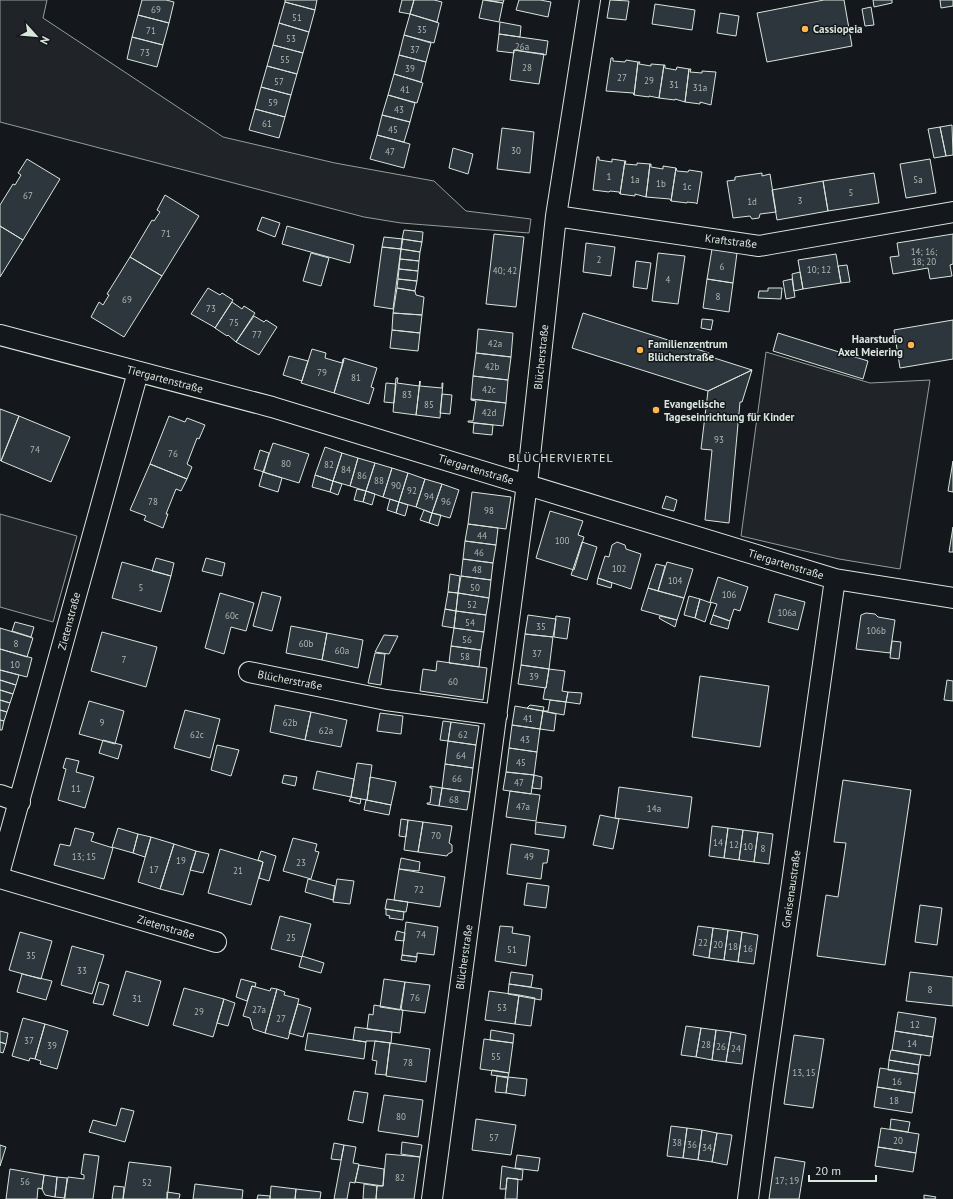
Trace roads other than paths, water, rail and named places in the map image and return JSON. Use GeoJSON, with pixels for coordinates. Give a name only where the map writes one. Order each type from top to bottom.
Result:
{"type":"FeatureCollection","features":[{"type":"Feature","properties":{"kind":"street","name":"Blücherstraße"},"geometry":{"type":"LineString","coordinates":[[432,1199],[527,484],[556,216],[590,0]]}},
{"type":"Feature","properties":{"kind":"street","name":"Kraftstraße"},"geometry":{"type":"LineString","coordinates":[[556,216],[759,246],[953,212]]}},
{"type":"Feature","properties":{"kind":"street","name":"Tiergartenstraße"},"geometry":{"type":"LineString","coordinates":[[0,335],[272,407],[835,579],[953,598]]}},
{"type":"Feature","properties":{"kind":"street","name":"Zietenstraße"},"geometry":{"type":"LineString","coordinates":[[0,870],[138,372]]}},
{"type":"Feature","properties":{"kind":"street","name":"Gneisenaustraße"},"geometry":{"type":"LineString","coordinates":[[748,1199],[835,579]]}},
{"type":"Feature","properties":{"kind":"street","name":"Blücherstraße"},"geometry":{"type":"LineString","coordinates":[[249,672],[386,700],[497,716]]}},
{"type":"Feature","properties":{"kind":"street"},"geometry":{"type":"LineString","coordinates":[[0,795],[20,802]]}},
{"type":"Feature","properties":{"kind":"street","name":"Zietenstraße"},"geometry":{"type":"LineString","coordinates":[[0,878],[216,942]]}},
{"type":"Feature","properties":{"kind":"place","name":"Cassiopeia"},"geometry":{"type":"Point","coordinates":[805,29]}},
{"type":"Feature","properties":{"kind":"place","name":"Haarstudio Axel Meiering"},"geometry":{"type":"Point","coordinates":[911,345]}},
{"type":"Feature","properties":{"kind":"place","name":"Familienzentrum Blücherstraße"},"geometry":{"type":"Point","coordinates":[640,350]}},
{"type":"Feature","properties":{"kind":"place","name":"Evangelische Tageseinrichtung für Kinder"},"geometry":{"type":"Point","coordinates":[656,410]}},
{"type":"Feature","properties":{"kind":"district","name":"BLÜCHERVIERTEL"},"geometry":{"type":"Point","coordinates":[561,457]}}]}
